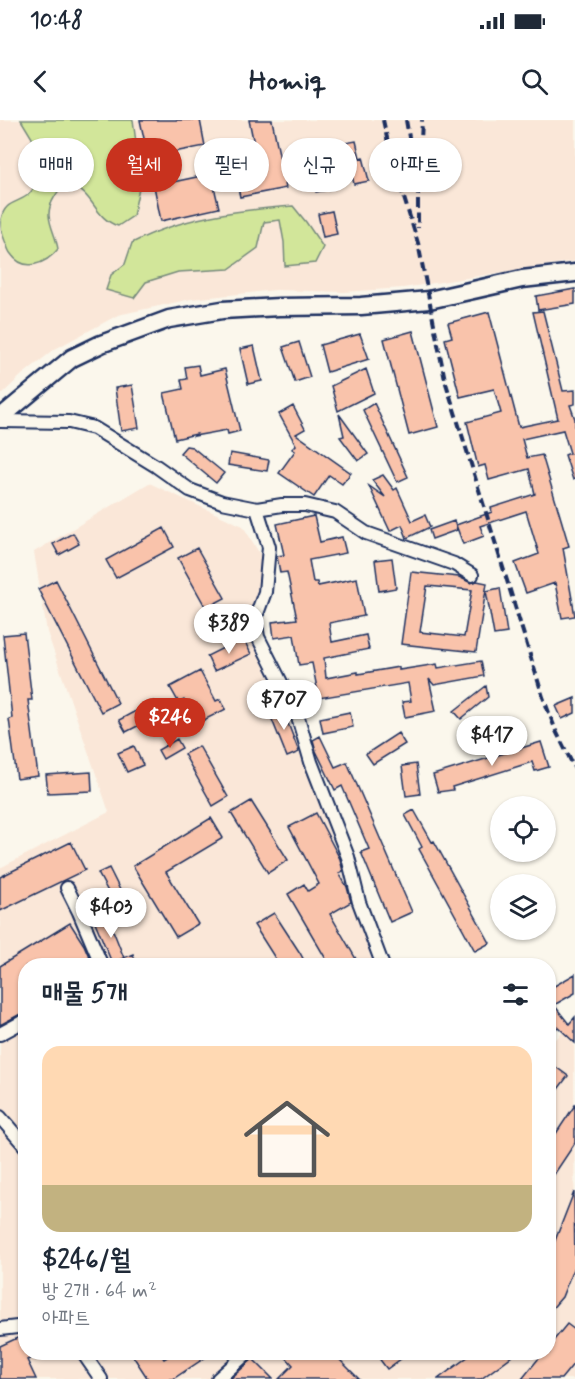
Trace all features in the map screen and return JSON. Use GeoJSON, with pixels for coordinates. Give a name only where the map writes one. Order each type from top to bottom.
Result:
{"type":"FeatureCollection","features":[{"type":"Feature","properties":{"kind":"street"},"geometry":{"type":"LineString","coordinates":[[0,419],[72,358],[101,344],[169,319],[222,310],[361,306],[429,300],[522,279],[575,273]]}},
{"type":"Feature","properties":{"kind":"street"},"geometry":{"type":"LineString","coordinates":[[0,419],[69,422],[94,428],[190,490],[222,502],[257,509],[305,505],[335,512],[366,533],[454,564],[472,575]]}},
{"type":"Feature","properties":{"kind":"street"},"geometry":{"type":"LineString","coordinates":[[257,509],[269,547],[265,592],[255,619],[258,637],[297,714],[311,762],[348,857],[359,902],[380,958]]}},
{"type":"Feature","properties":{"kind":"street"},"geometry":{"type":"LineString","coordinates":[[67,888],[99,958]]}},
{"type":"Feature","properties":{"kind":"street"},"geometry":{"type":"LineString","coordinates":[[0,1034],[18,1024]]}},
{"type":"Feature","properties":{"kind":"street"},"geometry":{"type":"LineString","coordinates":[[0,1117],[18,1138]]}},
{"type":"Feature","properties":{"kind":"street"},"geometry":{"type":"LineString","coordinates":[[0,1329],[18,1327]]}},
{"type":"Feature","properties":{"kind":"street"},"geometry":{"type":"LineString","coordinates":[[88,1360],[101,1379]]}},
{"type":"Feature","properties":{"kind":"street"},"geometry":{"type":"LineString","coordinates":[[218,1379],[239,1360]]}},
{"type":"Feature","properties":{"kind":"shaded area"},"geometry":{"type":"Polygon","coordinates":[[[0,120],[575,120],[575,261],[403,288],[344,292],[276,290],[191,299],[118,315],[55,349],[0,396],[0,120]]]}},
{"type":"Feature","properties":{"kind":"shaded area"},"geometry":{"type":"Polygon","coordinates":[[[149,483],[243,526],[264,561],[248,629],[304,756],[371,958],[18,958],[18,1360],[556,1360],[556,1039],[574,1021],[575,1379],[0,1379],[0,868],[109,812],[47,632],[34,552],[149,483]]]}},
{"type":"Feature","properties":{"kind":"green space"},"geometry":{"type":"Polygon","coordinates":[[[21,120],[133,120],[135,138],[106,138],[106,192],[138,192],[133,216],[118,226],[103,217],[82,192],[94,192],[94,138],[32,138],[21,120]]]}},
{"type":"Feature","properties":{"kind":"green space"},"geometry":{"type":"Polygon","coordinates":[[[30,192],[58,192],[51,205],[49,217],[58,249],[47,259],[28,265],[16,260],[9,251],[1,228],[1,219],[8,206],[30,192]]]}},
{"type":"Feature","properties":{"kind":"green space"},"geometry":{"type":"Polygon","coordinates":[[[293,206],[323,247],[315,263],[285,266],[280,220],[264,222],[258,248],[229,269],[178,272],[146,282],[134,298],[106,290],[111,275],[125,264],[132,243],[151,234],[210,216],[293,206]]]}},
{"type":"Feature","properties":{"kind":"building"},"geometry":{"type":"Polygon","coordinates":[[[140,120],[200,120],[203,138],[194,138],[194,148],[182,150],[182,138],[144,138],[140,120]]]}},
{"type":"Feature","properties":{"kind":"building"},"geometry":{"type":"Polygon","coordinates":[[[249,120],[272,120],[281,164],[281,189],[269,191],[269,138],[253,138],[249,120]]]}},
{"type":"Feature","properties":{"kind":"building"},"geometry":{"type":"Polygon","coordinates":[[[357,145],[360,158],[363,157],[369,181],[357,183],[357,145]]]}},
{"type":"Feature","properties":{"kind":"building"},"geometry":{"type":"Polygon","coordinates":[[[194,178],[194,192],[215,192],[219,208],[161,221],[155,192],[182,192],[182,180],[194,178]]]}},
{"type":"Feature","properties":{"kind":"building"},"geometry":{"type":"Polygon","coordinates":[[[239,192],[266,192],[240,197],[239,192]]]}},
{"type":"Feature","properties":{"kind":"building"},"geometry":{"type":"Polygon","coordinates":[[[332,211],[337,234],[323,237],[318,214],[332,211]]]}},
{"type":"Feature","properties":{"kind":"building"},"geometry":{"type":"Polygon","coordinates":[[[575,289],[575,304],[538,310],[536,296],[575,289]]]}},
{"type":"Feature","properties":{"kind":"building"},"geometry":{"type":"Polygon","coordinates":[[[543,311],[563,391],[575,390],[575,404],[570,405],[575,419],[575,479],[573,480],[565,455],[570,453],[563,430],[522,439],[527,458],[542,455],[569,546],[563,548],[575,616],[562,618],[555,583],[526,593],[515,563],[539,554],[526,511],[480,526],[484,536],[463,544],[456,525],[492,512],[491,508],[535,494],[529,469],[489,480],[485,465],[478,467],[467,422],[501,413],[494,389],[460,397],[445,339],[452,337],[448,323],[489,312],[519,427],[558,419],[533,312],[543,311]]]}},
{"type":"Feature","properties":{"kind":"building"},"geometry":{"type":"Polygon","coordinates":[[[413,331],[438,427],[409,435],[384,339],[413,331]]]}},
{"type":"Feature","properties":{"kind":"building"},"geometry":{"type":"Polygon","coordinates":[[[360,334],[369,359],[327,372],[320,345],[360,334]]]}},
{"type":"Feature","properties":{"kind":"building"},"geometry":{"type":"Polygon","coordinates":[[[299,342],[310,377],[295,382],[283,347],[299,342]]]}},
{"type":"Feature","properties":{"kind":"building"},"geometry":{"type":"Polygon","coordinates":[[[254,346],[262,381],[248,384],[240,349],[254,346]]]}},
{"type":"Feature","properties":{"kind":"building"},"geometry":{"type":"Polygon","coordinates":[[[198,365],[200,375],[225,369],[240,431],[228,434],[227,430],[175,439],[164,393],[183,389],[181,380],[187,379],[185,367],[198,365]]]}},
{"type":"Feature","properties":{"kind":"building"},"geometry":{"type":"Polygon","coordinates":[[[366,369],[374,393],[338,411],[331,386],[366,369]]]}},
{"type":"Feature","properties":{"kind":"building"},"geometry":{"type":"Polygon","coordinates":[[[132,385],[139,428],[121,431],[115,388],[132,385]]]}},
{"type":"Feature","properties":{"kind":"building"},"geometry":{"type":"Polygon","coordinates":[[[374,403],[408,477],[397,482],[363,410],[374,403]]]}},
{"type":"Feature","properties":{"kind":"building"},"geometry":{"type":"Polygon","coordinates":[[[293,406],[305,429],[296,434],[351,473],[342,484],[329,475],[314,497],[279,473],[295,451],[292,449],[296,445],[279,414],[293,406]]]}},
{"type":"Feature","properties":{"kind":"building"},"geometry":{"type":"Polygon","coordinates":[[[339,414],[368,454],[358,461],[340,437],[344,436],[339,414]]]}},
{"type":"Feature","properties":{"kind":"building"},"geometry":{"type":"Polygon","coordinates":[[[186,446],[192,447],[224,473],[216,483],[180,453],[186,446]]]}},
{"type":"Feature","properties":{"kind":"building"},"geometry":{"type":"Polygon","coordinates":[[[230,453],[269,460],[267,471],[228,465],[230,453]]]}},
{"type":"Feature","properties":{"kind":"building"},"geometry":{"type":"Polygon","coordinates":[[[383,475],[394,490],[397,488],[412,521],[425,515],[430,527],[407,538],[402,525],[390,531],[369,486],[385,497],[372,480],[383,475]]]}},
{"type":"Feature","properties":{"kind":"building"},"geometry":{"type":"Polygon","coordinates":[[[314,516],[320,542],[342,537],[346,553],[309,560],[313,582],[317,582],[318,586],[357,578],[364,616],[329,623],[332,642],[366,635],[369,649],[324,658],[326,678],[399,667],[399,670],[437,664],[438,668],[481,661],[484,676],[434,685],[429,679],[436,711],[405,717],[402,702],[411,701],[408,683],[319,698],[312,663],[299,665],[294,635],[274,638],[272,622],[297,619],[287,572],[280,573],[277,556],[284,555],[277,524],[314,516]]]}},
{"type":"Feature","properties":{"kind":"building"},"geometry":{"type":"Polygon","coordinates":[[[454,521],[457,530],[432,539],[429,530],[454,521]]]}},
{"type":"Feature","properties":{"kind":"building"},"geometry":{"type":"Polygon","coordinates":[[[164,528],[174,547],[116,578],[106,560],[164,528]]]}},
{"type":"Feature","properties":{"kind":"building"},"geometry":{"type":"Polygon","coordinates":[[[73,533],[79,544],[59,555],[53,544],[73,533]]]}},
{"type":"Feature","properties":{"kind":"building"},"geometry":{"type":"Polygon","coordinates":[[[197,548],[225,598],[206,608],[178,558],[197,548]]]}},
{"type":"Feature","properties":{"kind":"building"},"geometry":{"type":"Polygon","coordinates":[[[392,558],[396,588],[379,591],[375,560],[392,558]]]}},
{"type":"Feature","properties":{"kind":"building"},"geometry":{"type":"Polygon","coordinates":[[[411,572],[459,577],[471,583],[477,581],[487,583],[476,652],[401,644],[411,572]],[[427,586],[420,632],[464,637],[472,590],[427,586]]]}},
{"type":"Feature","properties":{"kind":"building"},"geometry":{"type":"Polygon","coordinates":[[[56,580],[118,703],[101,712],[38,589],[56,580]]]}},
{"type":"Feature","properties":{"kind":"building"},"geometry":{"type":"Polygon","coordinates":[[[500,588],[507,633],[494,635],[486,591],[500,588]]]}},
{"type":"Feature","properties":{"kind":"building"},"geometry":{"type":"Polygon","coordinates":[[[24,633],[32,700],[28,700],[38,776],[17,779],[9,719],[12,718],[3,635],[24,633]]]}},
{"type":"Feature","properties":{"kind":"building"},"geometry":{"type":"Polygon","coordinates":[[[243,638],[251,654],[214,671],[207,656],[243,638]]]}},
{"type":"Feature","properties":{"kind":"building"},"geometry":{"type":"Polygon","coordinates":[[[200,671],[216,701],[220,699],[226,709],[196,724],[184,700],[179,703],[170,687],[200,671]]]}},
{"type":"Feature","properties":{"kind":"building"},"geometry":{"type":"Polygon","coordinates":[[[486,686],[488,697],[461,719],[454,711],[486,686]]]}},
{"type":"Feature","properties":{"kind":"building"},"geometry":{"type":"Polygon","coordinates":[[[575,698],[575,713],[562,719],[556,706],[575,698]]]}},
{"type":"Feature","properties":{"kind":"building"},"geometry":{"type":"Polygon","coordinates":[[[154,701],[161,714],[126,732],[119,720],[154,701]]]}},
{"type":"Feature","properties":{"kind":"building"},"geometry":{"type":"Polygon","coordinates":[[[281,705],[299,752],[287,757],[269,712],[281,705]]]}},
{"type":"Feature","properties":{"kind":"building"},"geometry":{"type":"Polygon","coordinates":[[[350,712],[353,727],[323,733],[320,718],[350,712]]]}},
{"type":"Feature","properties":{"kind":"building"},"geometry":{"type":"Polygon","coordinates":[[[398,733],[405,744],[373,764],[366,754],[398,733]]]}},
{"type":"Feature","properties":{"kind":"building"},"geometry":{"type":"Polygon","coordinates":[[[320,736],[335,767],[347,762],[412,912],[390,922],[361,852],[369,849],[342,786],[335,790],[316,751],[313,740],[320,736]]]}},
{"type":"Feature","properties":{"kind":"building"},"geometry":{"type":"Polygon","coordinates":[[[177,739],[182,748],[163,759],[158,750],[177,739]]]}},
{"type":"Feature","properties":{"kind":"building"},"geometry":{"type":"Polygon","coordinates":[[[541,742],[549,767],[535,771],[532,762],[452,787],[453,790],[438,792],[433,775],[541,742]]]}},
{"type":"Feature","properties":{"kind":"building"},"geometry":{"type":"Polygon","coordinates":[[[134,746],[143,765],[127,772],[118,753],[134,746]]]}},
{"type":"Feature","properties":{"kind":"building"},"geometry":{"type":"Polygon","coordinates":[[[199,746],[228,797],[213,806],[184,754],[199,746]]]}},
{"type":"Feature","properties":{"kind":"building"},"geometry":{"type":"Polygon","coordinates":[[[416,764],[420,794],[406,796],[402,766],[416,764]]]}},
{"type":"Feature","properties":{"kind":"building"},"geometry":{"type":"Polygon","coordinates":[[[91,772],[92,791],[48,793],[46,775],[91,772]]]}},
{"type":"Feature","properties":{"kind":"building"},"geometry":{"type":"Polygon","coordinates":[[[251,801],[288,860],[268,873],[231,813],[251,801]]]}},
{"type":"Feature","properties":{"kind":"building"},"geometry":{"type":"Polygon","coordinates":[[[414,810],[432,842],[434,841],[490,943],[475,951],[419,849],[422,847],[405,815],[414,810]]]}},
{"type":"Feature","properties":{"kind":"building"},"geometry":{"type":"Polygon","coordinates":[[[316,813],[340,859],[343,871],[339,873],[347,887],[351,902],[330,914],[355,958],[325,958],[288,894],[304,884],[308,891],[319,884],[289,827],[316,813]]]}},
{"type":"Feature","properties":{"kind":"building"},"geometry":{"type":"Polygon","coordinates":[[[211,818],[223,838],[166,872],[198,924],[176,937],[133,866],[211,818]]]}},
{"type":"Feature","properties":{"kind":"building"},"geometry":{"type":"Polygon","coordinates":[[[71,842],[85,870],[0,911],[0,877],[71,842]]]}},
{"type":"Feature","properties":{"kind":"building"},"geometry":{"type":"Polygon","coordinates":[[[109,868],[122,894],[112,899],[98,873],[109,868]]]}},
{"type":"Feature","properties":{"kind":"building"},"geometry":{"type":"Polygon","coordinates":[[[103,905],[124,958],[110,958],[90,910],[103,905]]]}},
{"type":"Feature","properties":{"kind":"building"},"geometry":{"type":"Polygon","coordinates":[[[274,913],[303,958],[275,958],[254,925],[274,913]]]}},
{"type":"Feature","properties":{"kind":"building"},"geometry":{"type":"Polygon","coordinates":[[[70,923],[90,958],[18,958],[18,1015],[0,1025],[0,966],[70,923]]]}},
{"type":"Feature","properties":{"kind":"building"},"geometry":{"type":"Polygon","coordinates":[[[575,974],[575,993],[556,1004],[556,985],[575,974]]]}},
{"type":"Feature","properties":{"kind":"building"},"geometry":{"type":"Polygon","coordinates":[[[556,1008],[569,1024],[575,1017],[575,1043],[558,1027],[556,1029],[556,1008]]]}},
{"type":"Feature","properties":{"kind":"building"},"geometry":{"type":"Polygon","coordinates":[[[556,1067],[568,1076],[556,1092],[556,1067]]]}},
{"type":"Feature","properties":{"kind":"building"},"geometry":{"type":"Polygon","coordinates":[[[575,1105],[575,1143],[556,1172],[556,1134],[575,1105]]]}},
{"type":"Feature","properties":{"kind":"building"},"geometry":{"type":"Polygon","coordinates":[[[574,1192],[575,1264],[562,1297],[556,1304],[556,1238],[574,1192]]]}},
{"type":"Feature","properties":{"kind":"building"},"geometry":{"type":"Polygon","coordinates":[[[567,1324],[575,1330],[575,1362],[561,1379],[522,1379],[537,1360],[556,1360],[556,1337],[567,1324]]]}},
{"type":"Feature","properties":{"kind":"building"},"geometry":{"type":"Polygon","coordinates":[[[18,1338],[18,1360],[27,1360],[36,1379],[0,1379],[0,1346],[18,1338]]]}},
{"type":"Feature","properties":{"kind":"building"},"geometry":{"type":"Polygon","coordinates":[[[136,1360],[202,1360],[173,1379],[148,1379],[136,1360]]]}},
{"type":"Feature","properties":{"kind":"building"},"geometry":{"type":"Polygon","coordinates":[[[254,1360],[273,1379],[230,1379],[254,1360]]]}},
{"type":"Feature","properties":{"kind":"building"},"geometry":{"type":"Polygon","coordinates":[[[288,1360],[340,1360],[359,1379],[279,1379],[293,1365],[288,1360]]]}},
{"type":"Feature","properties":{"kind":"building"},"geometry":{"type":"Polygon","coordinates":[[[380,1360],[399,1360],[387,1369],[380,1360]]]}},
{"type":"Feature","properties":{"kind":"building"},"geometry":{"type":"Polygon","coordinates":[[[464,1360],[507,1360],[481,1379],[438,1379],[464,1360]]]}},
{"type":"Feature","properties":{"kind":"railway"},"geometry":{"type":"LineString","coordinates":[[383,120],[391,156],[418,243],[445,380],[543,697],[556,731],[575,769]]}},
{"type":"Feature","properties":{"kind":"railway"},"geometry":{"type":"LineString","coordinates":[[406,120],[418,189],[418,228]]}},
{"type":"Feature","properties":{"kind":"railway"},"geometry":{"type":"LineString","coordinates":[[421,138],[422,120]]}}]}
